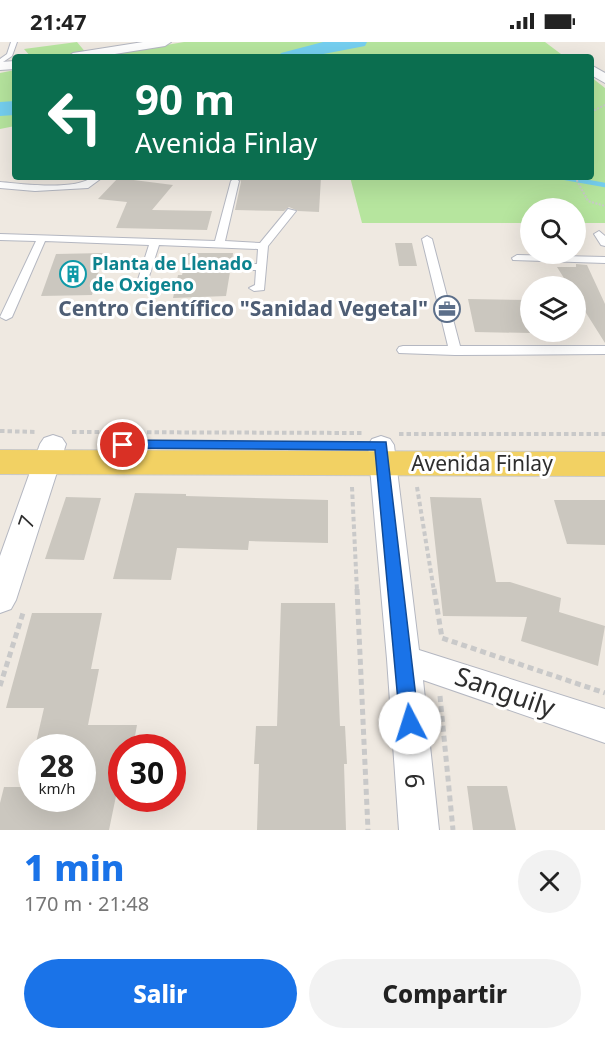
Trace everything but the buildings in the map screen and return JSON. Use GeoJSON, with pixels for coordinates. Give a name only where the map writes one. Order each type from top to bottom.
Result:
{"type":"FeatureCollection","features":[{"type":"Feature","properties":{"kind":"main road","name":"Avenida Finlay"},"geometry":{"type":"LineString","coordinates":[[0,462],[55,442]]}},
{"type":"Feature","properties":{"kind":"main road","name":"Avenida Finlay"},"geometry":{"type":"LineString","coordinates":[[0,444],[55,442],[605,446]]}},
{"type":"Feature","properties":{"kind":"main road","name":"Avenida Finlay"},"geometry":{"type":"LineString","coordinates":[[380,444],[605,464]]}},
{"type":"Feature","properties":{"kind":"street"},"geometry":{"type":"LineString","coordinates":[[90,54],[165,42]]}},
{"type":"Feature","properties":{"kind":"street"},"geometry":{"type":"LineString","coordinates":[[594,63],[605,79]]}},
{"type":"Feature","properties":{"kind":"street","name":"7"},"geometry":{"type":"LineString","coordinates":[[0,600],[55,442]]}},
{"type":"Feature","properties":{"kind":"street","name":"9"},"geometry":{"type":"LineString","coordinates":[[380,444],[404,659],[419,830]]}},
{"type":"Feature","properties":{"kind":"street","name":"Sanguily"},"geometry":{"type":"LineString","coordinates":[[404,659],[441,654],[605,726]]}},
{"type":"Feature","properties":{"kind":"lane"},"geometry":{"type":"LineString","coordinates":[[0,64],[10,55],[15,42]]}},
{"type":"Feature","properties":{"kind":"lane"},"geometry":{"type":"LineString","coordinates":[[35,188],[47,180]]}},
{"type":"Feature","properties":{"kind":"lane"},"geometry":{"type":"LineString","coordinates":[[0,185],[35,188],[88,185],[95,180]]}},
{"type":"Feature","properties":{"kind":"lane"},"geometry":{"type":"LineString","coordinates":[[219,244],[235,181]]}},
{"type":"Feature","properties":{"kind":"lane"},"geometry":{"type":"LineString","coordinates":[[254,288],[260,288],[263,246],[291,211]]}},
{"type":"Feature","properties":{"kind":"lane"},"geometry":{"type":"LineString","coordinates":[[0,237],[263,246]]}},
{"type":"Feature","properties":{"kind":"lane"},"geometry":{"type":"LineString","coordinates":[[6,317],[42,238]]}},
{"type":"Feature","properties":{"kind":"lane"},"geometry":{"type":"LineString","coordinates":[[427,239],[455,351]]}},
{"type":"Feature","properties":{"kind":"lane"},"geometry":{"type":"LineString","coordinates":[[140,289],[155,243]]}},
{"type":"Feature","properties":{"kind":"lane"},"geometry":{"type":"LineString","coordinates":[[517,258],[605,260]]}},
{"type":"Feature","properties":{"kind":"lane"},"geometry":{"type":"LineString","coordinates":[[231,267],[261,267]]}},
{"type":"Feature","properties":{"kind":"lane"},"geometry":{"type":"LineString","coordinates":[[403,350],[605,350]]}},
{"type":"Feature","properties":{"kind":"path"},"geometry":{"type":"LineString","coordinates":[[576,180],[583,198],[595,206],[605,206]]}},
{"type":"Feature","properties":{"kind":"path"},"geometry":{"type":"LineString","coordinates":[[0,431],[55,442],[380,444],[605,435]]}},
{"type":"Feature","properties":{"kind":"path"},"geometry":{"type":"LineString","coordinates":[[352,487],[368,830]]}},
{"type":"Feature","properties":{"kind":"path"},"geometry":{"type":"LineString","coordinates":[[417,487],[441,654],[439,704],[453,830]]}},
{"type":"Feature","properties":{"kind":"path"},"geometry":{"type":"LineString","coordinates":[[441,654],[605,693]]}},
{"type":"Feature","properties":{"kind":"green space"},"geometry":{"type":"Polygon","coordinates":[[[77,42],[87,54],[28,54],[24,49],[77,42]]]}},
{"type":"Feature","properties":{"kind":"green space"},"geometry":{"type":"Polygon","coordinates":[[[184,42],[545,42],[561,54],[112,54],[184,42]]]}},
{"type":"Feature","properties":{"kind":"green space"},"geometry":{"type":"Polygon","coordinates":[[[12,71],[12,127],[0,129],[0,73],[12,71]]]}},
{"type":"Feature","properties":{"kind":"green space"},"geometry":{"type":"Polygon","coordinates":[[[594,79],[605,88],[605,223],[586,223],[586,198],[520,198],[520,223],[362,223],[351,180],[594,180],[594,79]]]}},
{"type":"Feature","properties":{"kind":"waterway"},"geometry":{"type":"LineString","coordinates":[[297,54],[358,42]]}},
{"type":"Feature","properties":{"kind":"waterway"},"geometry":{"type":"LineString","coordinates":[[0,109],[12,108]]}},
{"type":"Feature","properties":{"kind":"waterway"},"geometry":{"type":"LineString","coordinates":[[577,180],[605,185]]}},
{"type":"Feature","properties":{"kind":"place","name":"Planta de Llenado de Oxigeno"},"geometry":{"type":"Point","coordinates":[73,274]}},
{"type":"Feature","properties":{"kind":"place","name":"Centro Científico \"Sanidad Vegetal\""},"geometry":{"type":"Point","coordinates":[447,309]}},
{"type":"Feature","properties":{"kind":"route"},"geometry":{"type":"LineString","coordinates":[[123,445],[381,445],[410,723]]}}]}
